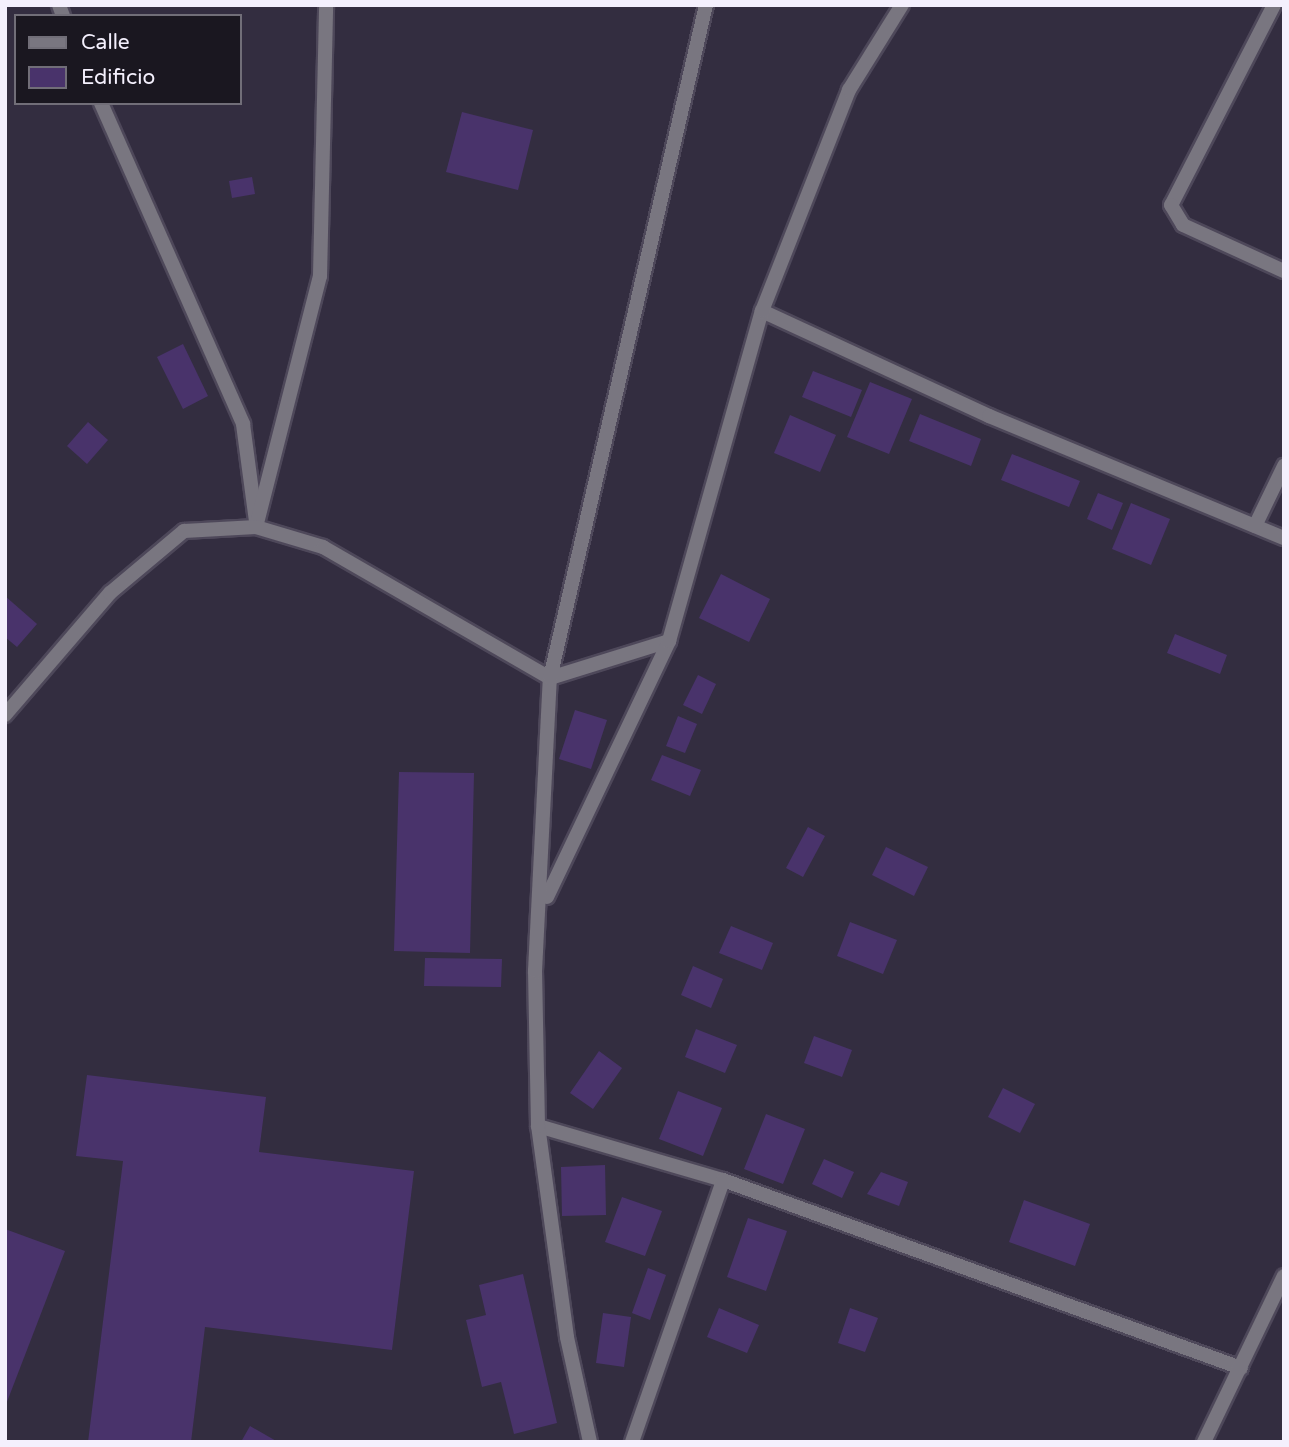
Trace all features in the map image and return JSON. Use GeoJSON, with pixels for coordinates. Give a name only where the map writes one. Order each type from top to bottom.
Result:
{"type":"FeatureCollection","features":[{"type":"Feature","properties":{"kind":"street"},"geometry":{"type":"LineString","coordinates":[[256,527],[320,276],[326,5]]}},
{"type":"Feature","properties":{"kind":"street"},"geometry":{"type":"LineString","coordinates":[[590,1442],[567,1337],[538,1126],[535,971],[544,904],[550,678],[706,5]]}},
{"type":"Feature","properties":{"kind":"street"},"geometry":{"type":"LineString","coordinates":[[1274,5],[1171,205],[1184,225],[1284,271]]}},
{"type":"Feature","properties":{"kind":"street"},"geometry":{"type":"LineString","coordinates":[[544,904],[669,641],[762,311],[849,90],[900,7]]}},
{"type":"Feature","properties":{"kind":"street"},"geometry":{"type":"LineString","coordinates":[[102,105],[243,424],[256,527]]}},
{"type":"Feature","properties":{"kind":"street"},"geometry":{"type":"LineString","coordinates":[[762,311],[989,416],[1284,538]]}},
{"type":"Feature","properties":{"kind":"street"},"geometry":{"type":"LineString","coordinates":[[1255,526],[1284,466]]}},
{"type":"Feature","properties":{"kind":"street"},"geometry":{"type":"LineString","coordinates":[[5,715],[110,593],[184,531],[256,527],[323,547],[550,678],[669,641]]}},
{"type":"Feature","properties":{"kind":"street"},"geometry":{"type":"LineString","coordinates":[[538,1126],[723,1180],[1241,1368]]}},
{"type":"Feature","properties":{"kind":"street"},"geometry":{"type":"LineString","coordinates":[[632,1442],[723,1180]]}},
{"type":"Feature","properties":{"kind":"street"},"geometry":{"type":"LineString","coordinates":[[1204,1442],[1284,1276]]}},
{"type":"Feature","properties":{"kind":"building"},"geometry":{"type":"Polygon","coordinates":[[[462,112],[533,130],[518,190],[446,172],[462,112]]]}},
{"type":"Feature","properties":{"kind":"building"},"geometry":{"type":"Polygon","coordinates":[[[252,177],[255,194],[232,198],[229,181],[252,177]]]}},
{"type":"Feature","properties":{"kind":"building"},"geometry":{"type":"Polygon","coordinates":[[[183,344],[208,396],[183,409],[157,357],[183,344]]]}},
{"type":"Feature","properties":{"kind":"building"},"geometry":{"type":"Polygon","coordinates":[[[813,371],[862,390],[851,417],[802,397],[813,371]]]}},
{"type":"Feature","properties":{"kind":"building"},"geometry":{"type":"Polygon","coordinates":[[[870,382],[912,399],[889,454],[847,437],[870,382]]]}},
{"type":"Feature","properties":{"kind":"building"},"geometry":{"type":"Polygon","coordinates":[[[920,414],[981,439],[971,466],[909,441],[920,414]]]}},
{"type":"Feature","properties":{"kind":"building"},"geometry":{"type":"Polygon","coordinates":[[[790,415],[836,435],[820,472],[774,453],[790,415]]]}},
{"type":"Feature","properties":{"kind":"building"},"geometry":{"type":"Polygon","coordinates":[[[88,422],[108,440],[87,464],[67,446],[88,422]]]}},
{"type":"Feature","properties":{"kind":"building"},"geometry":{"type":"Polygon","coordinates":[[[1012,454],[1080,481],[1069,507],[1001,480],[1012,454]]]}},
{"type":"Feature","properties":{"kind":"building"},"geometry":{"type":"Polygon","coordinates":[[[1098,493],[1123,503],[1112,530],[1087,519],[1098,493]]]}},
{"type":"Feature","properties":{"kind":"building"},"geometry":{"type":"Polygon","coordinates":[[[1131,503],[1170,519],[1151,565],[1112,549],[1131,503]]]}},
{"type":"Feature","properties":{"kind":"building"},"geometry":{"type":"Polygon","coordinates":[[[721,574],[770,599],[749,642],[699,618],[721,574]]]}},
{"type":"Feature","properties":{"kind":"building"},"geometry":{"type":"Polygon","coordinates":[[[5,596],[37,624],[17,647],[5,637],[5,596]]]}},
{"type":"Feature","properties":{"kind":"building"},"geometry":{"type":"Polygon","coordinates":[[[1175,634],[1227,655],[1220,674],[1167,653],[1175,634]]]}},
{"type":"Feature","properties":{"kind":"building"},"geometry":{"type":"Polygon","coordinates":[[[698,675],[716,684],[702,714],[683,705],[698,675]]]}},
{"type":"Feature","properties":{"kind":"building"},"geometry":{"type":"Polygon","coordinates":[[[575,710],[607,720],[591,769],[559,759],[575,710]]]}},
{"type":"Feature","properties":{"kind":"building"},"geometry":{"type":"Polygon","coordinates":[[[678,716],[697,724],[685,753],[666,746],[678,716]]]}},
{"type":"Feature","properties":{"kind":"building"},"geometry":{"type":"Polygon","coordinates":[[[662,755],[701,770],[690,796],[651,780],[662,755]]]}},
{"type":"Feature","properties":{"kind":"building"},"geometry":{"type":"Polygon","coordinates":[[[399,772],[474,773],[470,953],[394,951],[399,772]]]}},
{"type":"Feature","properties":{"kind":"building"},"geometry":{"type":"Polygon","coordinates":[[[808,827],[825,836],[803,877],[786,868],[808,827]]]}},
{"type":"Feature","properties":{"kind":"building"},"geometry":{"type":"Polygon","coordinates":[[[886,847],[928,867],[914,896],[872,875],[886,847]]]}},
{"type":"Feature","properties":{"kind":"building"},"geometry":{"type":"Polygon","coordinates":[[[850,922],[897,940],[883,974],[837,956],[850,922]]]}},
{"type":"Feature","properties":{"kind":"building"},"geometry":{"type":"Polygon","coordinates":[[[731,926],[773,943],[762,970],[719,953],[731,926]]]}},
{"type":"Feature","properties":{"kind":"building"},"geometry":{"type":"Polygon","coordinates":[[[425,958],[502,959],[501,987],[424,986],[425,958]]]}},
{"type":"Feature","properties":{"kind":"building"},"geometry":{"type":"Polygon","coordinates":[[[693,966],[723,979],[711,1008],[681,995],[693,966]]]}},
{"type":"Feature","properties":{"kind":"building"},"geometry":{"type":"Polygon","coordinates":[[[696,1029],[737,1045],[725,1073],[685,1057],[696,1029]]]}},
{"type":"Feature","properties":{"kind":"building"},"geometry":{"type":"Polygon","coordinates":[[[814,1036],[852,1050],[842,1077],[804,1063],[814,1036]]]}},
{"type":"Feature","properties":{"kind":"building"},"geometry":{"type":"Polygon","coordinates":[[[599,1051],[622,1068],[593,1109],[570,1093],[599,1051]]]}},
{"type":"Feature","properties":{"kind":"building"},"geometry":{"type":"Polygon","coordinates":[[[87,1075],[266,1097],[259,1152],[414,1171],[392,1350],[205,1327],[191,1442],[88,1442],[123,1161],[76,1156],[87,1075]]]}},
{"type":"Feature","properties":{"kind":"building"},"geometry":{"type":"Polygon","coordinates":[[[1003,1088],[1035,1104],[1020,1133],[988,1117],[1003,1088]]]}},
{"type":"Feature","properties":{"kind":"building"},"geometry":{"type":"Polygon","coordinates":[[[678,1091],[722,1108],[703,1156],[659,1139],[678,1091]]]}},
{"type":"Feature","properties":{"kind":"building"},"geometry":{"type":"Polygon","coordinates":[[[766,1114],[805,1129],[783,1184],[744,1169],[766,1114]]]}},
{"type":"Feature","properties":{"kind":"building"},"geometry":{"type":"Polygon","coordinates":[[[824,1159],[854,1172],[842,1198],[812,1184],[824,1159]]]}},
{"type":"Feature","properties":{"kind":"building"},"geometry":{"type":"Polygon","coordinates":[[[605,1165],[606,1215],[562,1216],[561,1167],[605,1165]]]}},
{"type":"Feature","properties":{"kind":"building"},"geometry":{"type":"Polygon","coordinates":[[[881,1172],[908,1182],[899,1206],[867,1194],[881,1172]]]}},
{"type":"Feature","properties":{"kind":"building"},"geometry":{"type":"Polygon","coordinates":[[[622,1197],[662,1211],[645,1256],[605,1242],[622,1197]]]}},
{"type":"Feature","properties":{"kind":"building"},"geometry":{"type":"Polygon","coordinates":[[[1024,1200],[1090,1224],[1075,1266],[1009,1242],[1024,1200]]]}},
{"type":"Feature","properties":{"kind":"building"},"geometry":{"type":"Polygon","coordinates":[[[748,1218],[787,1231],[766,1291],[727,1277],[748,1218]]]}},
{"type":"Feature","properties":{"kind":"building"},"geometry":{"type":"Polygon","coordinates":[[[5,1229],[65,1251],[5,1407],[5,1229]]]}},
{"type":"Feature","properties":{"kind":"building"},"geometry":{"type":"Polygon","coordinates":[[[648,1268],[666,1275],[650,1320],[632,1313],[648,1268]]]}},
{"type":"Feature","properties":{"kind":"building"},"geometry":{"type":"Polygon","coordinates":[[[523,1274],[557,1423],[514,1434],[501,1382],[482,1387],[466,1320],[486,1315],[479,1285],[523,1274]]]}},
{"type":"Feature","properties":{"kind":"building"},"geometry":{"type":"Polygon","coordinates":[[[719,1308],[759,1325],[747,1353],[707,1337],[719,1308]]]}},
{"type":"Feature","properties":{"kind":"building"},"geometry":{"type":"Polygon","coordinates":[[[850,1308],[878,1318],[865,1352],[838,1343],[850,1308]]]}},
{"type":"Feature","properties":{"kind":"building"},"geometry":{"type":"Polygon","coordinates":[[[603,1313],[631,1317],[624,1367],[596,1363],[603,1313]]]}},
{"type":"Feature","properties":{"kind":"building"},"geometry":{"type":"Polygon","coordinates":[[[250,1426],[278,1442],[241,1442],[250,1426]]]}}]}
